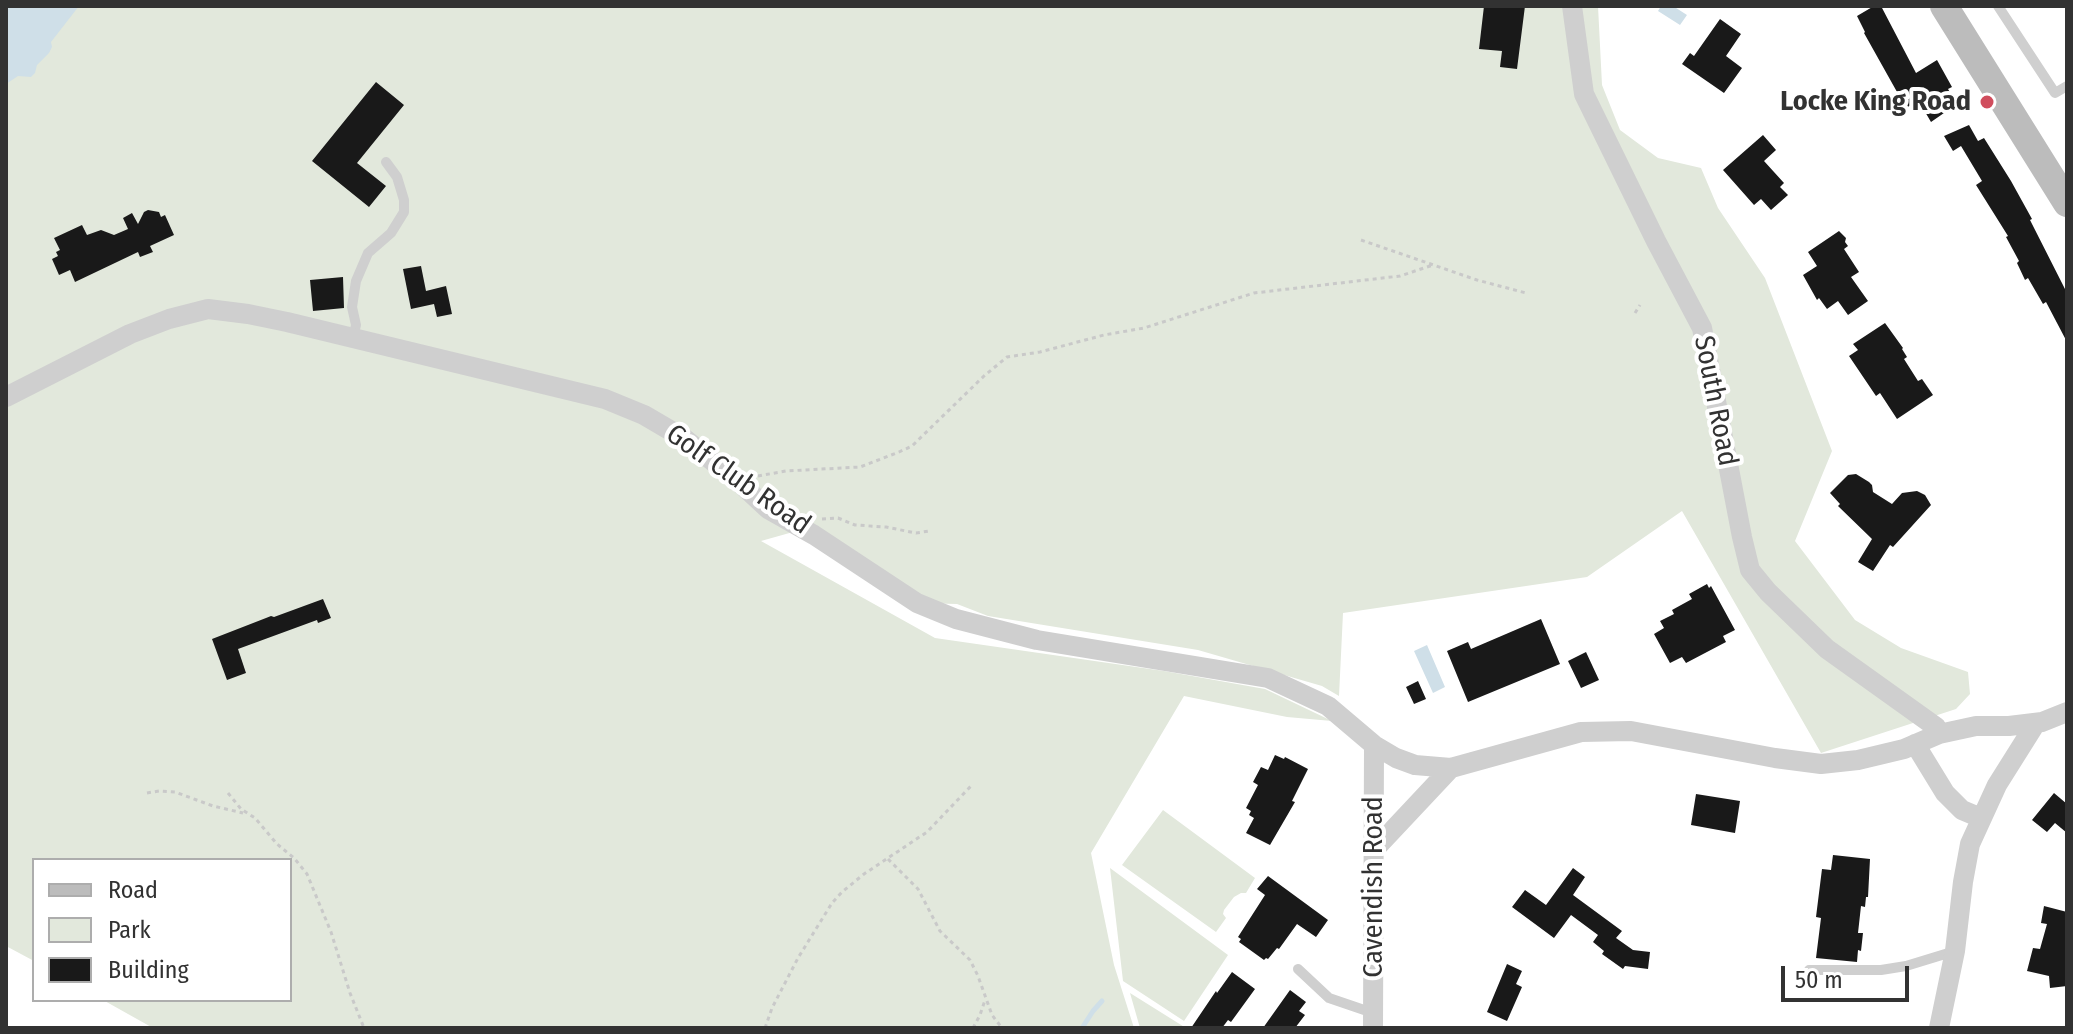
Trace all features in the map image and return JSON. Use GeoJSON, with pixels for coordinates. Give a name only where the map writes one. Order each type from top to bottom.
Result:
{"type":"FeatureCollection","features":[{"type":"Feature","properties":{"kind":"main road"},"geometry":{"type":"LineString","coordinates":[[1944,6],[2067,203]]}},
{"type":"Feature","properties":{"kind":"street","name":"South Road"},"geometry":{"type":"LineString","coordinates":[[1572,6],[1584,94],[1702,328],[1750,570],[1768,592],[1827,649],[1936,727],[1939,734]]}},
{"type":"Feature","properties":{"kind":"street","name":"Golf Club Road"},"geometry":{"type":"LineString","coordinates":[[6,397],[130,334],[208,309],[248,314],[605,399],[644,415],[685,439],[768,509],[814,535],[917,603],[956,619],[1037,640],[1268,678],[1328,706],[1374,745],[1396,758],[1415,765],[1451,768]]}},
{"type":"Feature","properties":{"kind":"street"},"geometry":{"type":"LineString","coordinates":[[1374,850],[1451,768],[1581,732],[1631,731],[1821,764],[1858,760],[1904,749],[1939,734],[1976,726],[2036,723],[2067,712]]}},
{"type":"Feature","properties":{"kind":"street"},"geometry":{"type":"LineString","coordinates":[[1939,1028],[1955,951],[1970,844],[1997,785],[2036,723]]}},
{"type":"Feature","properties":{"kind":"street"},"geometry":{"type":"LineString","coordinates":[[1915,744],[1945,793],[1962,810],[1981,818]]}},
{"type":"Feature","properties":{"kind":"street","name":"Cavendish Road"},"geometry":{"type":"LineString","coordinates":[[1373,1021],[1374,745]]}},
{"type":"Feature","properties":{"kind":"lane"},"geometry":{"type":"LineString","coordinates":[[1998,6],[2055,93],[2067,86]]}},
{"type":"Feature","properties":{"kind":"lane"},"geometry":{"type":"LineString","coordinates":[[353,338],[356,325],[352,307],[356,281],[368,253],[391,233],[404,212],[397,177],[386,162]]}},
{"type":"Feature","properties":{"kind":"lane"},"geometry":{"type":"LineString","coordinates":[[1809,970],[1881,970],[1955,951]]}},
{"type":"Feature","properties":{"kind":"lane"},"geometry":{"type":"LineString","coordinates":[[1298,969],[1329,998],[1373,1021]]}},
{"type":"Feature","properties":{"kind":"path"},"geometry":{"type":"LineString","coordinates":[[1361,240],[1424,263],[1526,293]]}},
{"type":"Feature","properties":{"kind":"path"},"geometry":{"type":"LineString","coordinates":[[754,476],[860,467],[912,446],[1007,357],[1144,328],[1254,293],[1400,276],[1433,265]]}},
{"type":"Feature","properties":{"kind":"path"},"geometry":{"type":"LineString","coordinates":[[1635,313],[1640,305]]}},
{"type":"Feature","properties":{"kind":"path"},"geometry":{"type":"LineString","coordinates":[[820,519],[838,518],[855,525],[916,533],[929,531]]}},
{"type":"Feature","properties":{"kind":"path"},"geometry":{"type":"LineString","coordinates":[[765,1028],[790,973],[832,903],[842,892],[927,832],[971,786]]}},
{"type":"Feature","properties":{"kind":"path"},"geometry":{"type":"LineString","coordinates":[[147,793],[175,792],[247,814],[255,818],[267,834],[294,858],[307,874],[331,932],[364,1028]]}},
{"type":"Feature","properties":{"kind":"path"},"geometry":{"type":"LineString","coordinates":[[228,793],[247,814]]}},
{"type":"Feature","properties":{"kind":"path"},"geometry":{"type":"LineString","coordinates":[[887,859],[913,883],[940,931],[970,960],[992,1015],[1002,1028]]}},
{"type":"Feature","properties":{"kind":"path"},"geometry":{"type":"LineString","coordinates":[[973,1028],[986,996]]}},
{"type":"Feature","properties":{"kind":"green space"},"geometry":{"type":"Polygon","coordinates":[[[6,6],[1598,6],[1602,85],[1620,130],[1658,158],[1701,168],[1718,208],[1765,278],[1832,451],[1795,541],[1855,620],[1901,648],[1968,672],[1970,694],[1956,709],[1821,753],[1682,511],[1587,577],[1343,613],[1339,696],[1322,686],[1198,650],[988,616],[957,604],[917,603],[793,532],[761,541],[935,638],[1265,689],[1332,721],[1287,717],[1184,696],[1091,853],[1114,965],[1134,1028],[153,1028],[107,1002],[292,1002],[292,858],[32,858],[32,960],[6,946],[6,6]]]}},
{"type":"Feature","properties":{"kind":"green space"},"geometry":{"type":"Polygon","coordinates":[[[1163,810],[1255,878],[1246,893],[1234,897],[1224,910],[1226,918],[1216,932],[1122,865],[1163,810]]]}},
{"type":"Feature","properties":{"kind":"green space"},"geometry":{"type":"Polygon","coordinates":[[[1110,868],[1228,955],[1184,1021],[1123,981],[1110,868]]]}},
{"type":"Feature","properties":{"kind":"green space"},"geometry":{"type":"Polygon","coordinates":[[[1130,993],[1186,1028],[1140,1028],[1130,993]]]}},
{"type":"Feature","properties":{"kind":"shaded area"},"geometry":{"type":"Polygon","coordinates":[[[6,6],[79,6],[51,42],[49,53],[37,65],[35,73],[31,77],[18,76],[6,84],[6,6]]]}},
{"type":"Feature","properties":{"kind":"shaded area"},"geometry":{"type":"Polygon","coordinates":[[[1661,6],[1673,6],[1687,15],[1680,25],[1658,11],[1661,6]]]}},
{"type":"Feature","properties":{"kind":"shaded area"},"geometry":{"type":"Polygon","coordinates":[[[1427,645],[1445,687],[1433,693],[1414,651],[1427,645]]]}},
{"type":"Feature","properties":{"kind":"building"},"geometry":{"type":"Polygon","coordinates":[[[1484,6],[1525,6],[1517,69],[1500,67],[1502,51],[1479,49],[1484,6]]]}},
{"type":"Feature","properties":{"kind":"building"},"geometry":{"type":"Polygon","coordinates":[[[1874,6],[1881,6],[1916,73],[1937,60],[1952,87],[1948,89],[1957,104],[1931,122],[1916,102],[1906,108],[1864,33],[1857,16],[1874,6]]]}},
{"type":"Feature","properties":{"kind":"building"},"geometry":{"type":"Polygon","coordinates":[[[1720,19],[1741,34],[1726,56],[1742,68],[1724,93],[1682,64],[1690,53],[1694,56],[1720,19]]]}},
{"type":"Feature","properties":{"kind":"building"},"geometry":{"type":"Polygon","coordinates":[[[376,82],[404,105],[357,163],[386,186],[369,207],[312,161],[376,82]]]}},
{"type":"Feature","properties":{"kind":"building"},"geometry":{"type":"Polygon","coordinates":[[[1969,125],[1978,141],[1984,138],[2011,181],[2067,293],[2067,342],[2046,302],[2043,304],[2028,278],[2025,280],[2008,236],[1976,185],[1982,181],[1961,146],[1953,151],[1944,136],[1969,125]]]}},
{"type":"Feature","properties":{"kind":"building"},"geometry":{"type":"Polygon","coordinates":[[[1763,135],[1776,150],[1764,161],[1784,183],[1780,187],[1788,195],[1771,210],[1761,199],[1754,205],[1723,170],[1763,135]]]}},
{"type":"Feature","properties":{"kind":"building"},"geometry":{"type":"Polygon","coordinates":[[[148,210],[159,212],[161,217],[165,215],[174,235],[150,246],[153,252],[140,257],[138,252],[75,282],[70,270],[59,275],[52,259],[58,256],[56,252],[60,250],[54,238],[82,225],[87,235],[101,230],[114,235],[128,229],[123,218],[132,213],[138,224],[148,210]]]}},
{"type":"Feature","properties":{"kind":"building"},"geometry":{"type":"Polygon","coordinates":[[[1839,231],[1846,238],[1848,246],[1844,249],[1859,272],[1851,277],[1868,301],[1848,315],[1838,301],[1827,309],[1819,298],[1817,300],[1803,275],[1817,266],[1808,252],[1839,231]]]}},
{"type":"Feature","properties":{"kind":"building"},"geometry":{"type":"Polygon","coordinates":[[[421,266],[426,291],[446,286],[452,314],[437,317],[434,304],[411,309],[403,269],[421,266]]]}},
{"type":"Feature","properties":{"kind":"building"},"geometry":{"type":"Polygon","coordinates":[[[343,277],[344,308],[313,311],[310,280],[343,277]]]}},
{"type":"Feature","properties":{"kind":"building"},"geometry":{"type":"Polygon","coordinates":[[[1885,323],[1903,348],[1907,357],[1904,359],[1918,381],[1922,379],[1933,395],[1897,419],[1880,393],[1876,396],[1849,356],[1858,350],[1853,344],[1885,323]]]}},
{"type":"Feature","properties":{"kind":"building"},"geometry":{"type":"Polygon","coordinates":[[[1856,474],[1872,485],[1873,492],[1892,504],[1902,493],[1917,491],[1925,495],[1931,505],[1893,547],[1890,545],[1873,571],[1858,562],[1872,539],[1838,506],[1840,504],[1830,493],[1848,475],[1856,474]]]}},
{"type":"Feature","properties":{"kind":"building"},"geometry":{"type":"Polygon","coordinates":[[[1707,584],[1735,630],[1723,636],[1726,642],[1686,663],[1682,657],[1670,663],[1654,634],[1664,628],[1660,621],[1692,599],[1689,594],[1707,584]]]}},
{"type":"Feature","properties":{"kind":"building"},"geometry":{"type":"Polygon","coordinates":[[[323,599],[331,618],[318,623],[317,620],[238,649],[246,673],[227,680],[212,639],[323,599]]]}},
{"type":"Feature","properties":{"kind":"building"},"geometry":{"type":"Polygon","coordinates":[[[1541,619],[1560,664],[1468,702],[1447,651],[1468,642],[1471,649],[1541,619]]]}},
{"type":"Feature","properties":{"kind":"building"},"geometry":{"type":"Polygon","coordinates":[[[1586,652],[1599,680],[1581,688],[1568,661],[1586,652]]]}},
{"type":"Feature","properties":{"kind":"building"},"geometry":{"type":"Polygon","coordinates":[[[1418,681],[1426,699],[1414,704],[1406,687],[1418,681]]]}},
{"type":"Feature","properties":{"kind":"building"},"geometry":{"type":"Polygon","coordinates":[[[1275,755],[1308,769],[1292,801],[1295,802],[1270,845],[1246,833],[1254,818],[1246,808],[1258,785],[1253,782],[1261,767],[1268,770],[1275,755]]]}},
{"type":"Feature","properties":{"kind":"building"},"geometry":{"type":"Polygon","coordinates":[[[2054,793],[2067,804],[2067,833],[2055,823],[2047,832],[2032,820],[2054,793]]]}},
{"type":"Feature","properties":{"kind":"building"},"geometry":{"type":"Polygon","coordinates":[[[1696,794],[1740,801],[1735,833],[1691,825],[1696,794]]]}},
{"type":"Feature","properties":{"kind":"building"},"geometry":{"type":"Polygon","coordinates":[[[1833,855],[1870,859],[1868,897],[1865,907],[1861,906],[1858,933],[1863,933],[1857,962],[1816,958],[1821,918],[1816,917],[1822,869],[1831,870],[1833,855]]]}},
{"type":"Feature","properties":{"kind":"building"},"geometry":{"type":"Polygon","coordinates":[[[1573,868],[1585,877],[1573,895],[1622,931],[1616,938],[1633,950],[1650,952],[1648,969],[1625,966],[1623,969],[1602,954],[1604,951],[1593,942],[1598,935],[1571,915],[1554,938],[1512,907],[1525,890],[1546,905],[1573,868]]]}},
{"type":"Feature","properties":{"kind":"building"},"geometry":{"type":"Polygon","coordinates":[[[1268,876],[1328,920],[1316,937],[1297,924],[1279,949],[1264,960],[1239,942],[1241,939],[1238,937],[1265,895],[1257,889],[1268,876]]]}},
{"type":"Feature","properties":{"kind":"building"},"geometry":{"type":"Polygon","coordinates":[[[2044,906],[2067,912],[2067,986],[2050,988],[2049,976],[2027,971],[2033,948],[2040,949],[2047,924],[2041,923],[2044,906]]]}},
{"type":"Feature","properties":{"kind":"building"},"geometry":{"type":"Polygon","coordinates":[[[1507,964],[1522,971],[1516,984],[1522,987],[1507,1021],[1487,1012],[1507,964]]]}},
{"type":"Feature","properties":{"kind":"building"},"geometry":{"type":"Polygon","coordinates":[[[1232,972],[1255,989],[1231,1022],[1228,1020],[1222,1028],[1191,1028],[1216,991],[1232,972]]]}},
{"type":"Feature","properties":{"kind":"building"},"geometry":{"type":"Polygon","coordinates":[[[1290,990],[1306,1002],[1299,1011],[1305,1015],[1295,1028],[1263,1028],[1290,990]]]}},
{"type":"Feature","properties":{"kind":"waterway"},"geometry":{"type":"LineString","coordinates":[[1082,1028],[1102,1001]]}},
{"type":"Feature","properties":{"kind":"place","name":"Locke King Road"},"geometry":{"type":"Point","coordinates":[1987,102]}}]}
